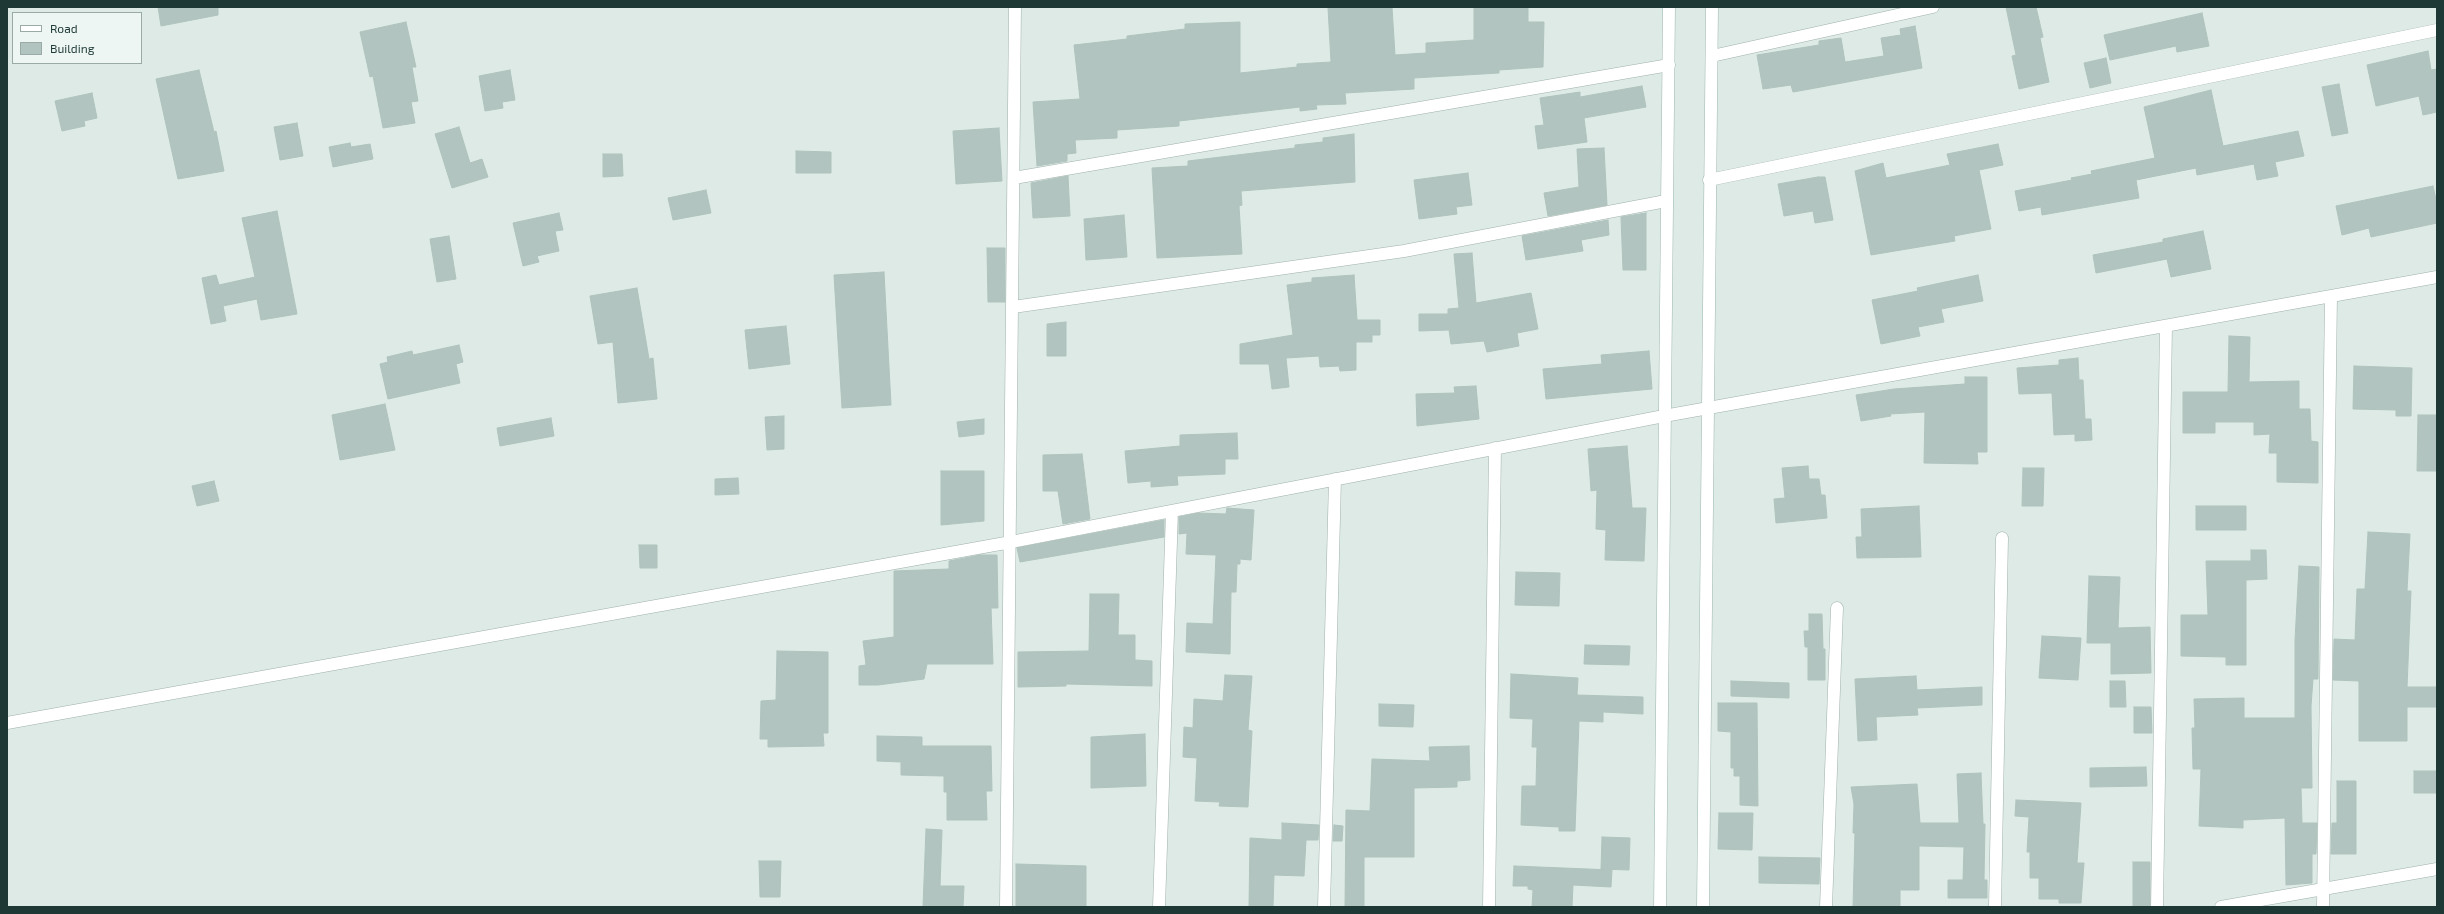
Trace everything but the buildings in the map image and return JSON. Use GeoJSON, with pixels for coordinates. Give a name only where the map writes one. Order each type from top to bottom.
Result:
{"type":"FeatureCollection","features":[{"type":"Feature","properties":{"kind":"street"},"geometry":{"type":"LineString","coordinates":[[1006,907],[1011,542],[1014,7]]}},
{"type":"Feature","properties":{"kind":"street"},"geometry":{"type":"LineString","coordinates":[[1660,907],[1669,7]]}},
{"type":"Feature","properties":{"kind":"street"},"geometry":{"type":"LineString","coordinates":[[1703,907],[1709,180],[1712,7]]}},
{"type":"Feature","properties":{"kind":"street"},"geometry":{"type":"LineString","coordinates":[[1712,56],[1933,7]]}},
{"type":"Feature","properties":{"kind":"street"},"geometry":{"type":"LineString","coordinates":[[1709,180],[2437,30]]}},
{"type":"Feature","properties":{"kind":"street"},"geometry":{"type":"LineString","coordinates":[[1014,178],[1669,65]]}},
{"type":"Feature","properties":{"kind":"street"},"geometry":{"type":"LineString","coordinates":[[1013,307],[1404,251],[1666,201]]}},
{"type":"Feature","properties":{"kind":"street"},"geometry":{"type":"LineString","coordinates":[[7,723],[1011,542],[1707,408],[2437,277]]}},
{"type":"Feature","properties":{"kind":"street"},"geometry":{"type":"LineString","coordinates":[[2323,907],[2331,296]]}},
{"type":"Feature","properties":{"kind":"street"},"geometry":{"type":"LineString","coordinates":[[2157,907],[2166,326]]}},
{"type":"Feature","properties":{"kind":"street"},"geometry":{"type":"LineString","coordinates":[[1490,907],[1495,448]]}},
{"type":"Feature","properties":{"kind":"street"},"geometry":{"type":"LineString","coordinates":[[1324,907],[1335,479]]}},
{"type":"Feature","properties":{"kind":"street"},"geometry":{"type":"LineString","coordinates":[[1159,907],[1172,511]]}},
{"type":"Feature","properties":{"kind":"street"},"geometry":{"type":"LineString","coordinates":[[1995,907],[2002,538]]}},
{"type":"Feature","properties":{"kind":"street"},"geometry":{"type":"LineString","coordinates":[[1826,907],[1837,608]]}},
{"type":"Feature","properties":{"kind":"street"},"geometry":{"type":"LineString","coordinates":[[2221,907],[2437,869]]}}]}
